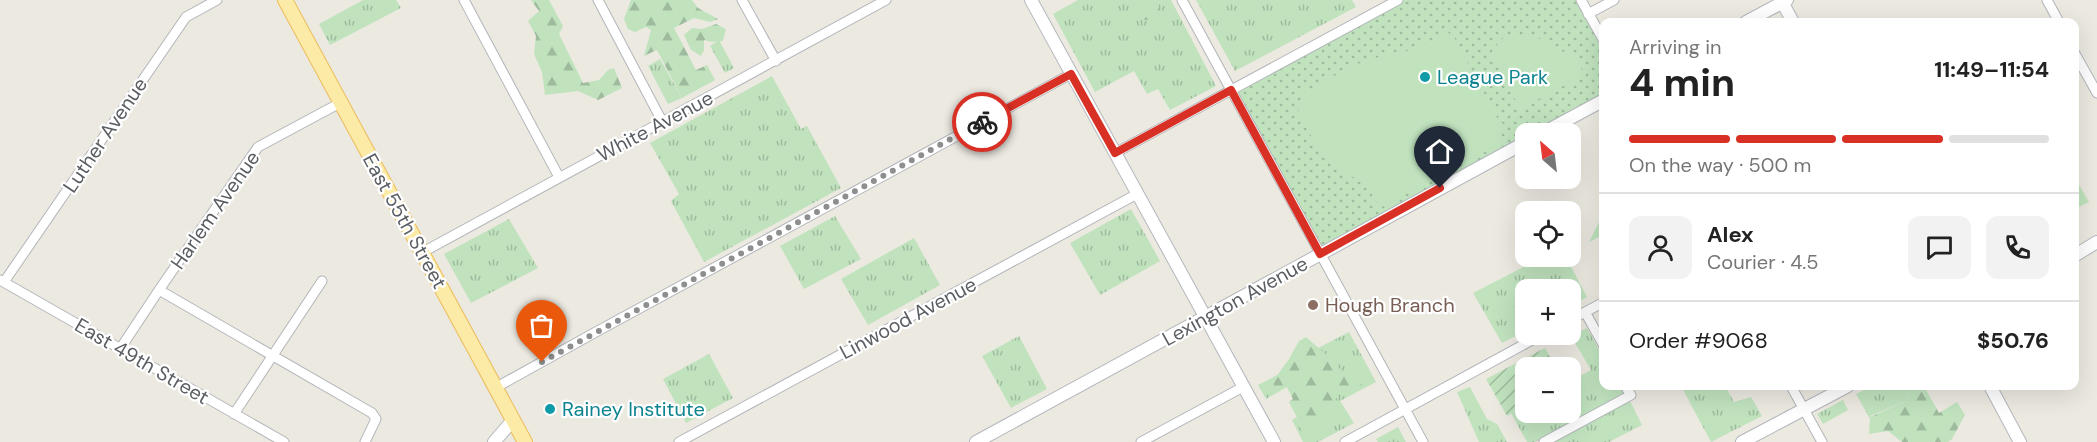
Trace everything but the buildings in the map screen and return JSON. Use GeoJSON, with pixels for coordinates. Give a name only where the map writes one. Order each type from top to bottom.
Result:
{"type":"FeatureCollection","features":[{"type":"Feature","properties":{"kind":"main road","name":"East 55th Street"},"geometry":{"type":"LineString","coordinates":[[285,0],[525,442]]}},
{"type":"Feature","properties":{"kind":"street","name":"Luther Avenue"},"geometry":{"type":"LineString","coordinates":[[2,281],[186,17],[217,0]]}},
{"type":"Feature","properties":{"kind":"street"},"geometry":{"type":"LineString","coordinates":[[464,0],[559,177]]}},
{"type":"Feature","properties":{"kind":"street"},"geometry":{"type":"LineString","coordinates":[[598,0],[663,123]]}},
{"type":"Feature","properties":{"kind":"street"},"geometry":{"type":"LineString","coordinates":[[742,0],[776,61]]}},
{"type":"Feature","properties":{"kind":"street","name":"White Avenue"},"geometry":{"type":"LineString","coordinates":[[423,252],[886,0]]}},
{"type":"Feature","properties":{"kind":"street"},"geometry":{"type":"LineString","coordinates":[[1031,0],[1274,442]]}},
{"type":"Feature","properties":{"kind":"street"},"geometry":{"type":"LineString","coordinates":[[1182,0],[1423,442]]}},
{"type":"Feature","properties":{"kind":"street"},"geometry":{"type":"LineString","coordinates":[[1115,153],[1398,0]]}},
{"type":"Feature","properties":{"kind":"street"},"geometry":{"type":"LineString","coordinates":[[1581,0],[1599,33]]}},
{"type":"Feature","properties":{"kind":"street"},"geometry":{"type":"LineString","coordinates":[[1588,14],[1614,0]]}},
{"type":"Feature","properties":{"kind":"street"},"geometry":{"type":"LineString","coordinates":[[2047,0],[2057,18]]}},
{"type":"Feature","properties":{"kind":"street"},"geometry":{"type":"LineString","coordinates":[[1753,18],[1784,1],[1791,18]]}},
{"type":"Feature","properties":{"kind":"street"},"geometry":{"type":"LineString","coordinates":[[2079,61],[2097,93]]}},
{"type":"Feature","properties":{"kind":"street"},"geometry":{"type":"LineString","coordinates":[[495,388],[581,339],[1071,74]]}},
{"type":"Feature","properties":{"kind":"street","name":"Harlem Avenue"},"geometry":{"type":"LineString","coordinates":[[120,349],[258,147],[340,103]]}},
{"type":"Feature","properties":{"kind":"street"},"geometry":{"type":"LineString","coordinates":[[1561,123],[1599,103]]}},
{"type":"Feature","properties":{"kind":"street","name":"Lexington Avenue"},"geometry":{"type":"LineString","coordinates":[[976,442],[1515,148]]}},
{"type":"Feature","properties":{"kind":"street","name":"Linwood Avenue"},"geometry":{"type":"LineString","coordinates":[[679,442],[1137,194]]}},
{"type":"Feature","properties":{"kind":"street"},"geometry":{"type":"LineString","coordinates":[[2079,253],[2097,242]]}},
{"type":"Feature","properties":{"kind":"street","name":"East 49th Street"},"geometry":{"type":"LineString","coordinates":[[2,281],[284,442]]}},
{"type":"Feature","properties":{"kind":"street"},"geometry":{"type":"LineString","coordinates":[[234,414],[322,281]]}},
{"type":"Feature","properties":{"kind":"street"},"geometry":{"type":"LineString","coordinates":[[159,290],[372,413],[376,419],[365,442]]}},
{"type":"Feature","properties":{"kind":"street"},"geometry":{"type":"LineString","coordinates":[[1581,314],[1599,305]]}},
{"type":"Feature","properties":{"kind":"street"},"geometry":{"type":"LineString","coordinates":[[1585,312],[1599,337]]}},
{"type":"Feature","properties":{"kind":"street"},"geometry":{"type":"LineString","coordinates":[[1345,442],[1522,345]]}},
{"type":"Feature","properties":{"kind":"street"},"geometry":{"type":"LineString","coordinates":[[1141,442],[1243,387]]}},
{"type":"Feature","properties":{"kind":"street"},"geometry":{"type":"LineString","coordinates":[[1544,442],[1631,395],[1628,390]]}},
{"type":"Feature","properties":{"kind":"street"},"geometry":{"type":"LineString","coordinates":[[1793,390],[1822,442]]}},
{"type":"Feature","properties":{"kind":"street"},"geometry":{"type":"LineString","coordinates":[[1742,442],[1840,390]]}},
{"type":"Feature","properties":{"kind":"street"},"geometry":{"type":"LineString","coordinates":[[1992,390],[2020,442]]}},
{"type":"Feature","properties":{"kind":"street"},"geometry":{"type":"LineString","coordinates":[[494,442],[513,420]]}},
{"type":"Feature","properties":{"kind":"green space"},"geometry":{"type":"Polygon","coordinates":[[[363,0],[396,0],[401,8],[330,45],[319,24],[363,0]]]}},
{"type":"Feature","properties":{"kind":"green space"},"geometry":{"type":"Polygon","coordinates":[[[531,0],[549,0],[563,26],[559,34],[583,83],[599,80],[608,70],[614,68],[622,88],[598,100],[578,91],[545,95],[542,72],[534,54],[536,36],[528,21],[539,11],[531,0]]]}},
{"type":"Feature","properties":{"kind":"green space"},"geometry":{"type":"Polygon","coordinates":[[[631,0],[692,0],[698,8],[718,19],[710,22],[694,18],[674,28],[696,70],[707,65],[715,80],[682,98],[657,50],[644,56],[651,30],[646,27],[635,32],[628,29],[624,19],[631,0]]]}},
{"type":"Feature","properties":{"kind":"green space"},"geometry":{"type":"Polygon","coordinates":[[[1078,0],[1171,0],[1216,86],[1170,110],[1158,89],[1147,94],[1134,71],[1095,92],[1053,14],[1078,0]]]}},
{"type":"Feature","properties":{"kind":"green space"},"geometry":{"type":"Polygon","coordinates":[[[1134,0],[1158,0],[1159,11],[1153,20],[1141,20],[1132,5],[1134,0]]]}},
{"type":"Feature","properties":{"kind":"green space"},"geometry":{"type":"Polygon","coordinates":[[[1196,0],[1352,0],[1356,7],[1235,71],[1196,0]]]}},
{"type":"Feature","properties":{"kind":"green space","name":"League Park"},"geometry":{"type":"Polygon","coordinates":[[[1398,0],[1581,0],[1599,34],[1599,102],[1560,123],[1515,123],[1515,147],[1320,254],[1231,90],[1398,0]]]}},
{"type":"Feature","properties":{"kind":"green space"},"geometry":{"type":"Polygon","coordinates":[[[716,24],[726,29],[723,41],[704,40],[704,50],[701,56],[691,50],[684,35],[692,28],[702,29],[716,24]]]}},
{"type":"Feature","properties":{"kind":"green space"},"geometry":{"type":"Polygon","coordinates":[[[1446,31],[1454,37],[1500,123],[1503,123],[1501,143],[1380,208],[1365,182],[1348,175],[1320,152],[1298,112],[1303,93],[1354,65],[1391,53],[1415,50],[1446,31]]]}},
{"type":"Feature","properties":{"kind":"green space"},"geometry":{"type":"Polygon","coordinates":[[[1515,34],[1538,38],[1581,61],[1582,76],[1520,109],[1491,54],[1503,38],[1515,34]]]}},
{"type":"Feature","properties":{"kind":"green space"},"geometry":{"type":"Polygon","coordinates":[[[719,40],[734,68],[725,73],[710,46],[719,40]]]}},
{"type":"Feature","properties":{"kind":"green space"},"geometry":{"type":"Polygon","coordinates":[[[660,59],[682,98],[668,104],[648,66],[660,59]]]}},
{"type":"Feature","properties":{"kind":"green space"},"geometry":{"type":"Polygon","coordinates":[[[772,76],[801,129],[807,126],[841,188],[704,262],[671,201],[679,194],[650,143],[772,76]]]}},
{"type":"Feature","properties":{"kind":"green space"},"geometry":{"type":"Polygon","coordinates":[[[2079,185],[2089,202],[2079,207],[2079,185]]]}},
{"type":"Feature","properties":{"kind":"green space"},"geometry":{"type":"Polygon","coordinates":[[[1131,209],[1160,261],[1100,295],[1070,243],[1131,209]]]}},
{"type":"Feature","properties":{"kind":"green space"},"geometry":{"type":"Polygon","coordinates":[[[835,216],[861,259],[804,289],[780,246],[835,216]]]}},
{"type":"Feature","properties":{"kind":"green space"},"geometry":{"type":"Polygon","coordinates":[[[509,219],[538,268],[471,303],[444,254],[509,219]]]}},
{"type":"Feature","properties":{"kind":"green space"},"geometry":{"type":"Polygon","coordinates":[[[1599,222],[1599,237],[1589,242],[1599,222]]]}},
{"type":"Feature","properties":{"kind":"green space"},"geometry":{"type":"Polygon","coordinates":[[[914,238],[940,285],[868,325],[841,279],[914,238]]]}},
{"type":"Feature","properties":{"kind":"green space"},"geometry":{"type":"Polygon","coordinates":[[[1524,267],[1571,267],[1578,279],[1515,279],[1515,336],[1502,343],[1473,293],[1524,267]]]}},
{"type":"Feature","properties":{"kind":"green space"},"geometry":{"type":"Polygon","coordinates":[[[1581,286],[1587,297],[1581,300],[1581,286]]]}},
{"type":"Feature","properties":{"kind":"green space"},"geometry":{"type":"Polygon","coordinates":[[[1587,328],[1599,350],[1599,390],[1622,390],[1624,394],[1581,417],[1581,376],[1591,370],[1576,345],[1581,345],[1581,331],[1587,328]]]}},
{"type":"Feature","properties":{"kind":"green space"},"geometry":{"type":"Polygon","coordinates":[[[1349,332],[1376,382],[1340,401],[1354,423],[1318,442],[1303,442],[1292,420],[1297,417],[1289,402],[1293,399],[1287,387],[1266,399],[1258,385],[1296,365],[1295,360],[1349,332]]]}},
{"type":"Feature","properties":{"kind":"green space"},"geometry":{"type":"Polygon","coordinates":[[[1019,336],[1047,389],[1011,408],[982,356],[1019,336]]]}},
{"type":"Feature","properties":{"kind":"green space"},"geometry":{"type":"Polygon","coordinates":[[[1306,337],[1346,376],[1359,376],[1364,383],[1338,393],[1335,401],[1328,407],[1324,421],[1309,425],[1314,431],[1310,437],[1299,427],[1297,417],[1289,402],[1293,399],[1287,387],[1274,389],[1273,381],[1299,341],[1306,337]]]}},
{"type":"Feature","properties":{"kind":"green space"},"geometry":{"type":"Polygon","coordinates":[[[1545,348],[1550,357],[1528,357],[1545,348]]]}},
{"type":"Feature","properties":{"kind":"green space"},"geometry":{"type":"Polygon","coordinates":[[[709,354],[733,398],[686,423],[663,379],[709,354]]]}},
{"type":"Feature","properties":{"kind":"green space"},"geometry":{"type":"Polygon","coordinates":[[[1515,364],[1515,411],[1507,416],[1486,379],[1515,364]]]}},
{"type":"Feature","properties":{"kind":"green space"},"geometry":{"type":"Polygon","coordinates":[[[1470,387],[1487,419],[1497,424],[1507,442],[1479,442],[1457,392],[1470,387]]]}},
{"type":"Feature","properties":{"kind":"green space"},"geometry":{"type":"Polygon","coordinates":[[[1683,390],[1727,390],[1734,402],[1751,397],[1762,416],[1711,442],[1683,390]]]}},
{"type":"Feature","properties":{"kind":"green space"},"geometry":{"type":"Polygon","coordinates":[[[1864,390],[1908,390],[1906,401],[1870,416],[1870,419],[1856,394],[1864,390]]]}},
{"type":"Feature","properties":{"kind":"green space"},"geometry":{"type":"Polygon","coordinates":[[[1908,390],[1926,390],[1939,413],[1957,402],[1965,415],[1948,442],[1902,442],[1888,431],[1869,434],[1870,417],[1906,401],[1908,390]]]}},
{"type":"Feature","properties":{"kind":"green space"},"geometry":{"type":"Polygon","coordinates":[[[1843,400],[1848,410],[1823,424],[1817,414],[1843,400]]]}},
{"type":"Feature","properties":{"kind":"green space"},"geometry":{"type":"Polygon","coordinates":[[[1630,401],[1642,425],[1609,442],[1550,442],[1630,401]]]}},
{"type":"Feature","properties":{"kind":"green space"},"geometry":{"type":"Polygon","coordinates":[[[1517,423],[1570,423],[1535,442],[1527,442],[1517,423]]]}},
{"type":"Feature","properties":{"kind":"green space"},"geometry":{"type":"Polygon","coordinates":[[[1398,427],[1406,442],[1378,442],[1376,439],[1398,427]]]}},
{"type":"Feature","properties":{"kind":"way so far"},"geometry":{"type":"LineString","coordinates":[[542,362],[982,122]]}},
{"type":"Feature","properties":{"kind":"place","name":"League Park"},"geometry":{"type":"Point","coordinates":[1425,77]}},
{"type":"Feature","properties":{"kind":"place","name":"Hough Branch"},"geometry":{"type":"Point","coordinates":[1313,305]}},
{"type":"Feature","properties":{"kind":"place","name":"Rainey Institute"},"geometry":{"type":"Point","coordinates":[550,409]}},
{"type":"Feature","properties":{"kind":"route"},"geometry":{"type":"LineString","coordinates":[[982,122],[1071,74],[1115,153],[1231,90],[1320,254],[1440,188]]}}]}
